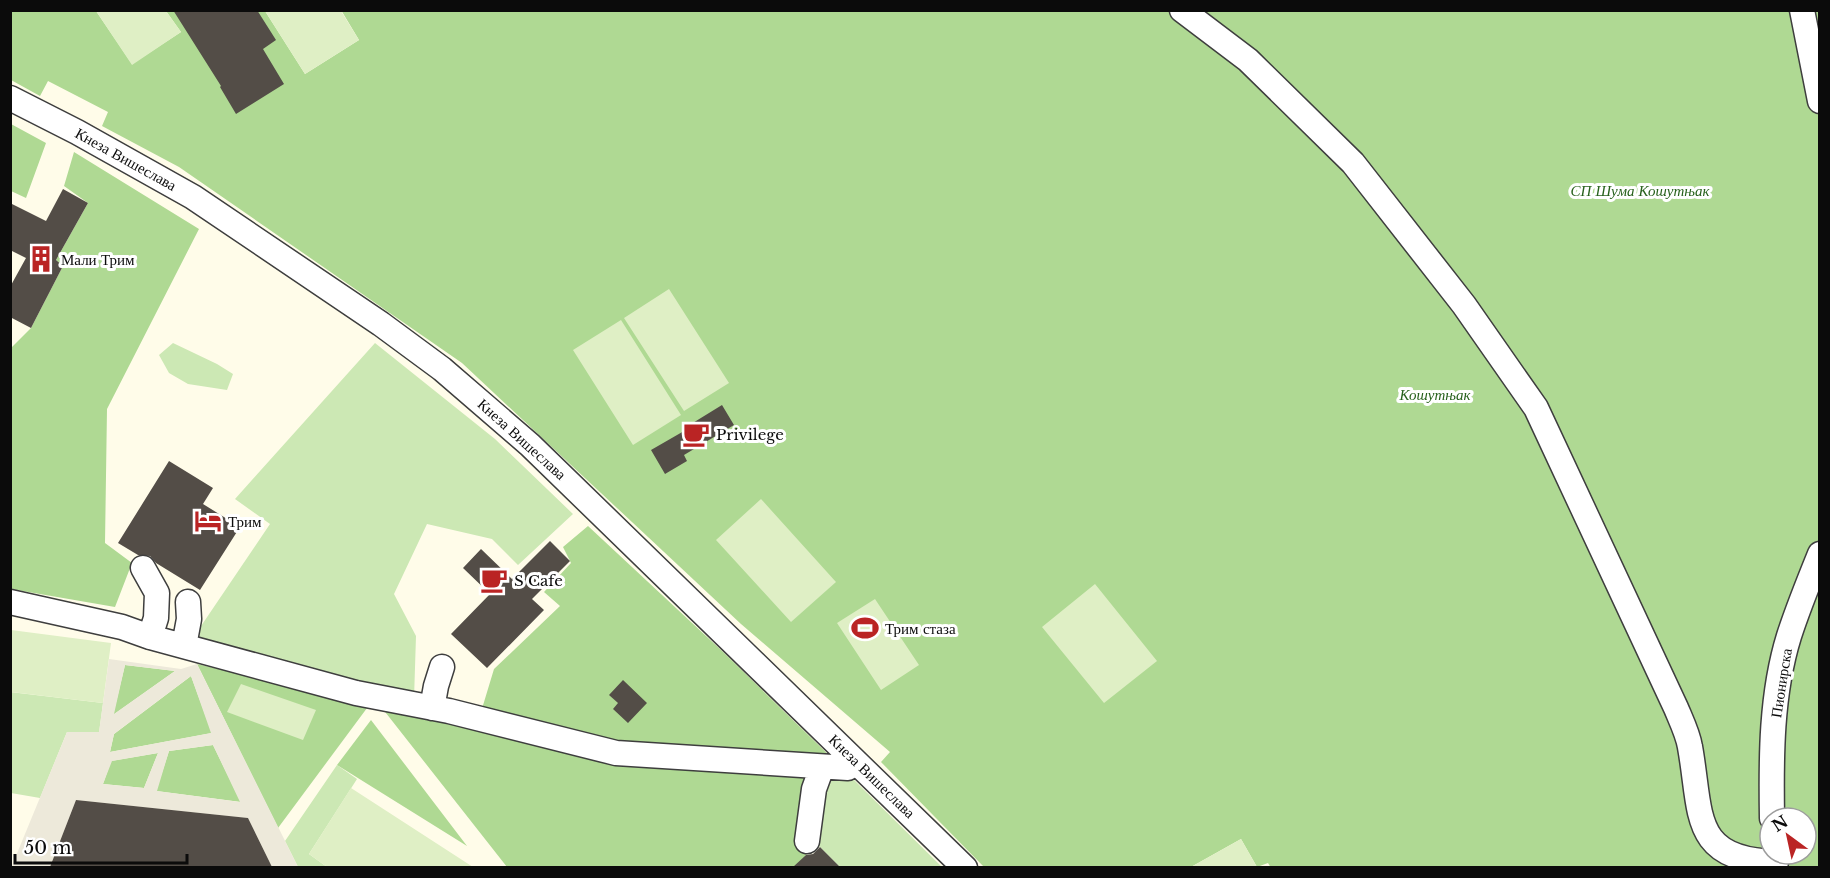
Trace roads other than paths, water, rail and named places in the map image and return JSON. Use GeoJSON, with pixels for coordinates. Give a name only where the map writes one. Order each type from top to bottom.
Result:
{"type":"FeatureCollection","features":[{"type":"Feature","properties":{"kind":"street"},"geometry":{"type":"LineString","coordinates":[[1182,10],[1248,60],[1353,164],[1427,255],[1536,408],[1676,708],[1690,744],[1698,799],[1707,835],[1715,844],[1734,856],[1758,861]]}},
{"type":"Feature","properties":{"kind":"street"},"geometry":{"type":"LineString","coordinates":[[1802,10],[1820,101]]}},
{"type":"Feature","properties":{"kind":"street","name":"Кнеза Вишеслава"},"geometry":{"type":"LineString","coordinates":[[10,98],[86,136],[193,197],[381,324],[442,369],[530,445],[965,867]]}},
{"type":"Feature","properties":{"kind":"street","name":"Пионирска"},"geometry":{"type":"LineString","coordinates":[[1773,806],[1771,767],[1778,686],[1788,638],[1820,554]]}},
{"type":"Feature","properties":{"kind":"street"},"geometry":{"type":"LineString","coordinates":[[143,568],[157,593],[156,618],[150,637]]}},
{"type":"Feature","properties":{"kind":"street"},"geometry":{"type":"LineString","coordinates":[[157,593],[189,610],[184,646]]}},
{"type":"Feature","properties":{"kind":"street"},"geometry":{"type":"LineString","coordinates":[[10,602],[128,629],[356,693],[432,708],[616,753],[848,768],[856,762]]}},
{"type":"Feature","properties":{"kind":"street"},"geometry":{"type":"LineString","coordinates":[[432,708],[435,686],[442,667]]}},
{"type":"Feature","properties":{"kind":"street"},"geometry":{"type":"LineString","coordinates":[[807,842],[814,789],[822,766]]}},
{"type":"Feature","properties":{"kind":"place","name":"Мали Трим"},"geometry":{"type":"Point","coordinates":[41,259]}},
{"type":"Feature","properties":{"kind":"place","name":"Privilege"},"geometry":{"type":"Point","coordinates":[696,434]}},
{"type":"Feature","properties":{"kind":"place","name":"Трим"},"geometry":{"type":"Point","coordinates":[208,521]}},
{"type":"Feature","properties":{"kind":"place","name":"S Cafe"},"geometry":{"type":"Point","coordinates":[494,580]}},
{"type":"Feature","properties":{"kind":"place","name":"Трим стаза"},"geometry":{"type":"Point","coordinates":[865,628]}},
{"type":"Feature","properties":{"kind":"park label","name":"СП Шума Кошутњак"},"geometry":{"type":"Point","coordinates":[1640,190]}},
{"type":"Feature","properties":{"kind":"park label","name":"Кошутњак"},"geometry":{"type":"Point","coordinates":[1435,394]}}]}
